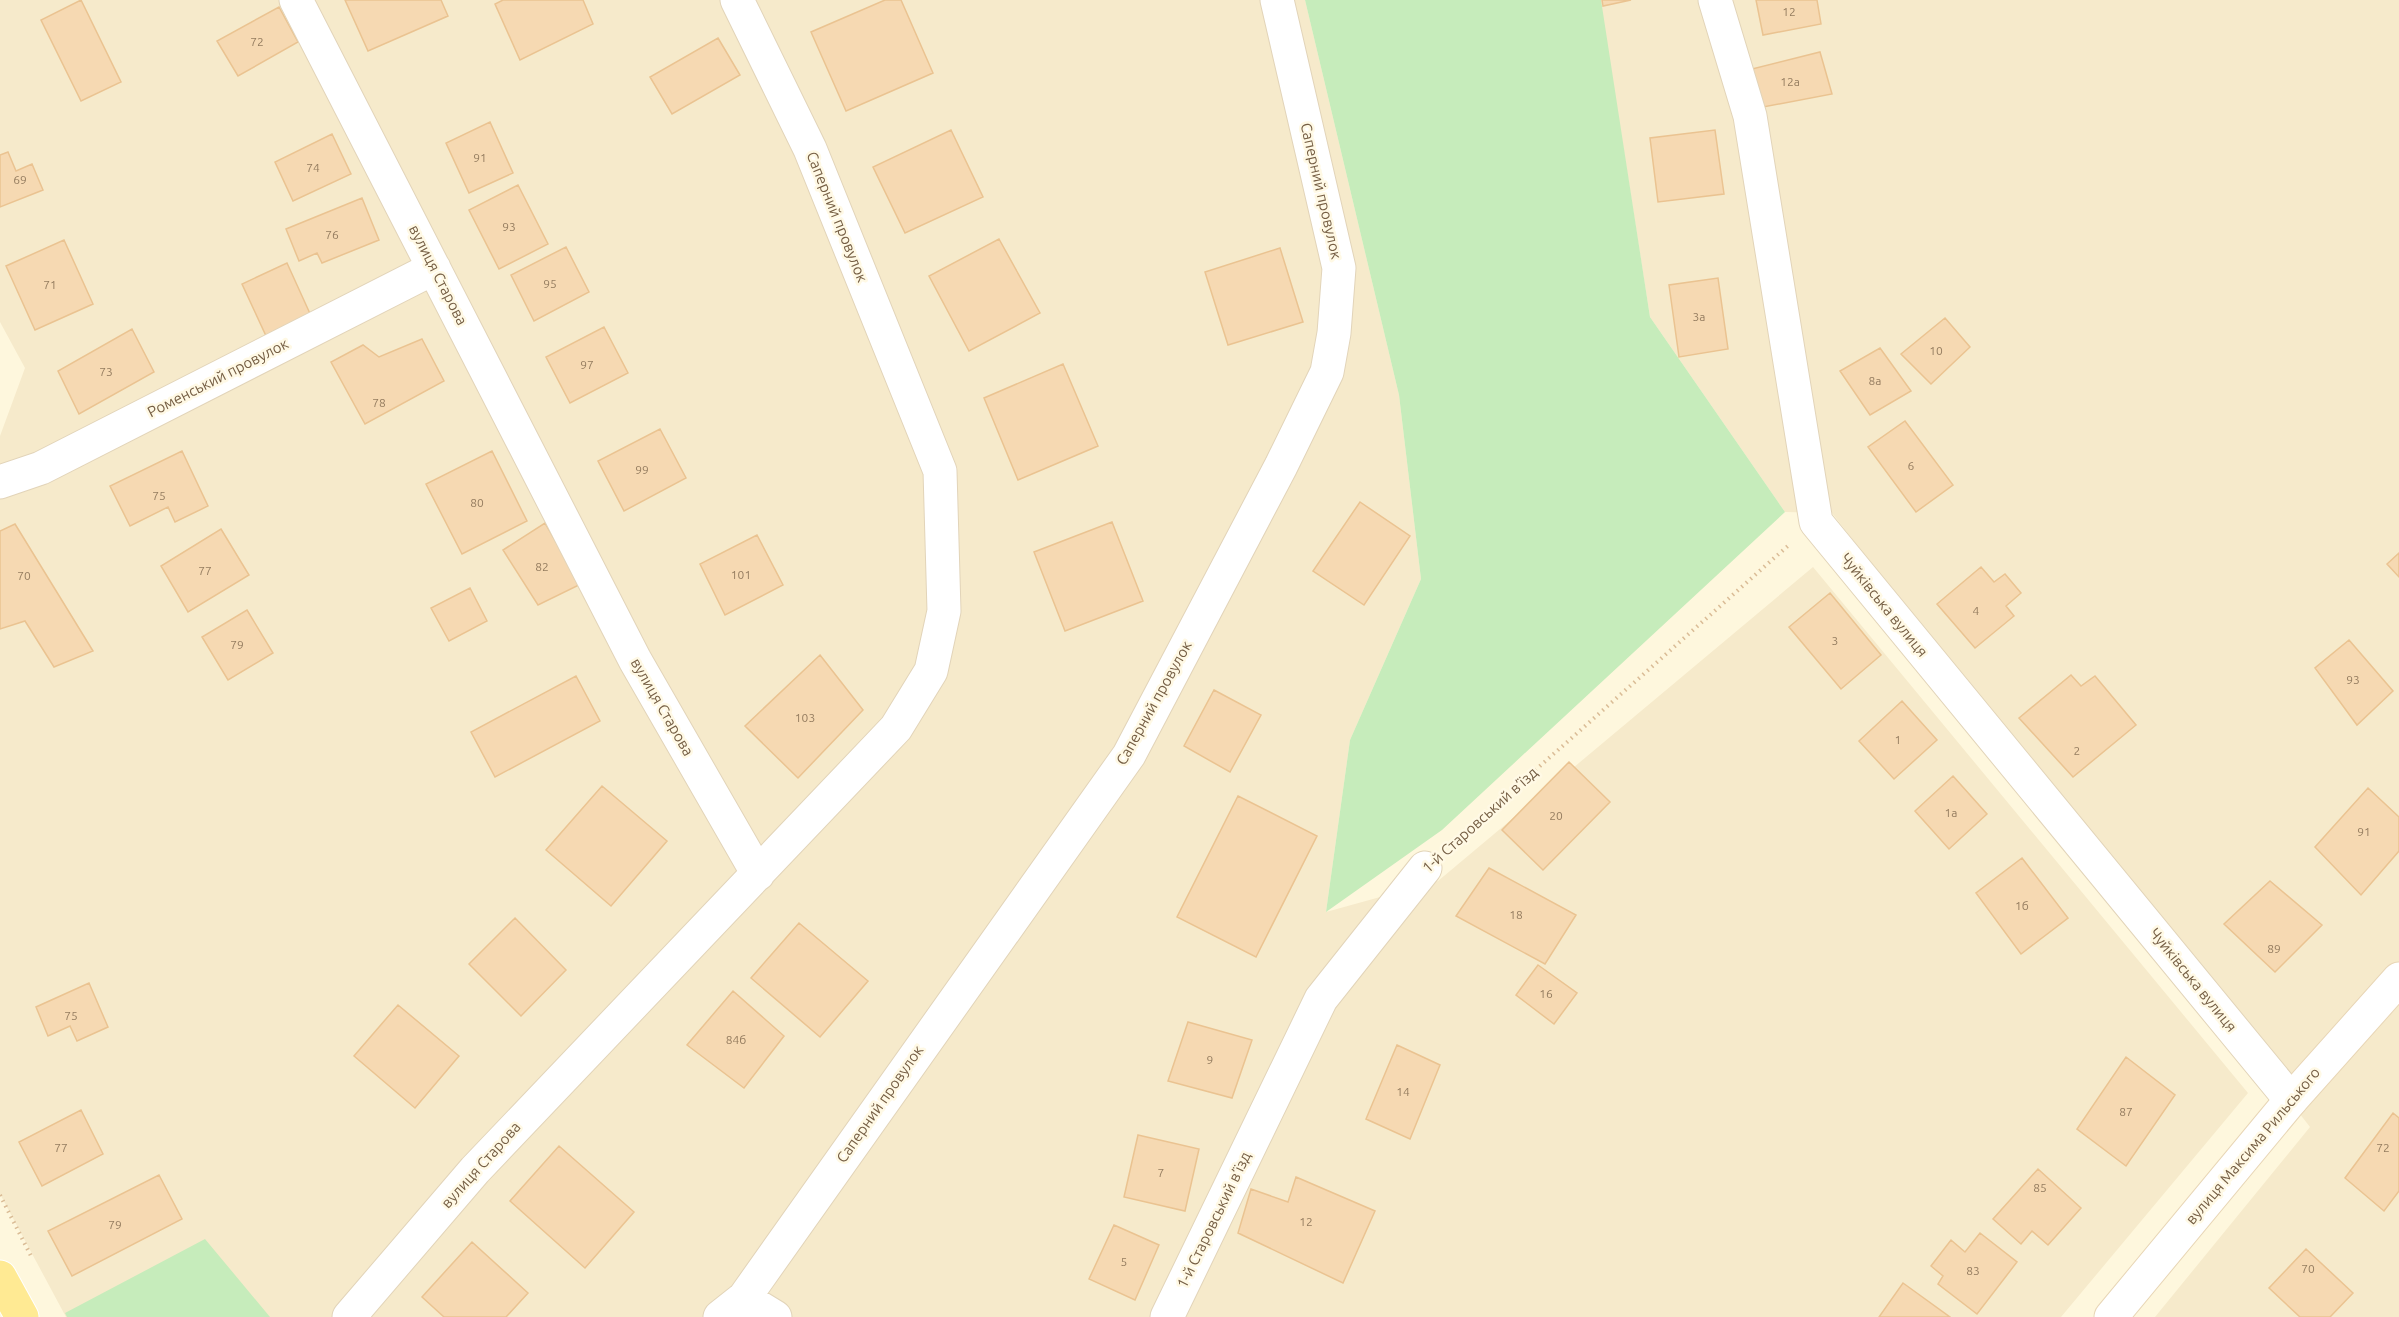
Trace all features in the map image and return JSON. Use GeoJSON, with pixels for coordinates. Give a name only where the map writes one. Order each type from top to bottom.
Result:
{"type":"FeatureCollection","features":[{"type":"Feature","properties":{"kind":"main road"},"geometry":{"type":"LineString","coordinates":[[0,1277],[22,1317]]}},
{"type":"Feature","properties":{"kind":"street","name":"вулиця Старова"},"geometry":{"type":"LineString","coordinates":[[296,0],[635,660],[758,874],[475,1170],[349,1317]]}},
{"type":"Feature","properties":{"kind":"street","name":"Саперний провулок"},"geometry":{"type":"LineString","coordinates":[[737,0],[810,149],[940,471],[944,611],[931,671],[896,728],[758,874]]}},
{"type":"Feature","properties":{"kind":"street","name":"Саперний провулок"},"geometry":{"type":"LineString","coordinates":[[732,1307],[1129,755],[1281,466],[1327,372],[1334,333],[1339,268],[1277,0]]}},
{"type":"Feature","properties":{"kind":"street"},"geometry":{"type":"LineString","coordinates":[[1715,0],[1750,116],[1816,522]]}},
{"type":"Feature","properties":{"kind":"street","name":"Роменський провулок"},"geometry":{"type":"LineString","coordinates":[[0,482],[40,468],[434,268]]}},
{"type":"Feature","properties":{"kind":"street","name":"Чуйківська вулиця"},"geometry":{"type":"LineString","coordinates":[[1816,522],[2291,1100]]}},
{"type":"Feature","properties":{"kind":"street","name":"1-й Старовський в’їзд"},"geometry":{"type":"LineString","coordinates":[[1167,1317],[1321,999],[1425,868]]}},
{"type":"Feature","properties":{"kind":"street","name":"вулиця Максима Рильського"},"geometry":{"type":"LineString","coordinates":[[2111,1317],[2291,1100],[2399,979]]}},
{"type":"Feature","properties":{"kind":"street"},"geometry":{"type":"LineString","coordinates":[[732,1307],[775,1317]]}},
{"type":"Feature","properties":{"kind":"path","name":"1-й Старовський в’їзд"},"geometry":{"type":"LineString","coordinates":[[1425,868],[1816,522]]}},
{"type":"Feature","properties":{"kind":"shaded area"},"geometry":{"type":"Polygon","coordinates":[[[0,0],[1305,0],[1399,395],[1421,579],[1350,740],[1326,912],[1438,881],[1813,567],[2248,1093],[2061,1317],[66,1317],[0,1194],[0,436],[25,368],[0,322],[0,0]]]}},
{"type":"Feature","properties":{"kind":"shaded area"},"geometry":{"type":"Polygon","coordinates":[[[1600,0],[2399,0],[2399,1317],[2155,1317],[2310,1127],[1832,513],[1785,512],[1650,317],[1600,0]]]}},
{"type":"Feature","properties":{"kind":"green space"},"geometry":{"type":"Polygon","coordinates":[[[1305,0],[1601,0],[1650,317],[1785,512],[1442,830],[1326,912],[1350,740],[1421,579],[1399,395],[1305,0]]]}},
{"type":"Feature","properties":{"kind":"green space"},"geometry":{"type":"Polygon","coordinates":[[[205,1239],[270,1317],[67,1317],[65,1313],[205,1239]]]}},
{"type":"Feature","properties":{"kind":"building"},"geometry":{"type":"Polygon","coordinates":[[[81,0],[121,82],[81,101],[41,20],[81,0]]]}},
{"type":"Feature","properties":{"kind":"building"},"geometry":{"type":"Polygon","coordinates":[[[345,0],[441,0],[448,16],[368,51],[345,0]]]}},
{"type":"Feature","properties":{"kind":"building"},"geometry":{"type":"Polygon","coordinates":[[[503,0],[583,0],[593,24],[520,60],[495,4],[503,0]]]}},
{"type":"Feature","properties":{"kind":"building"},"geometry":{"type":"Polygon","coordinates":[[[885,0],[901,0],[933,73],[846,111],[811,32],[885,0]]]}},
{"type":"Feature","properties":{"kind":"building"},"geometry":{"type":"Polygon","coordinates":[[[1602,0],[1631,0],[1603,6],[1602,0]]]}},
{"type":"Feature","properties":{"kind":"building"},"geometry":{"type":"Polygon","coordinates":[[[1756,0],[1817,0],[1821,24],[1763,35],[1756,0]]]}},
{"type":"Feature","properties":{"kind":"building"},"geometry":{"type":"Polygon","coordinates":[[[279,7],[298,42],[238,76],[217,41],[279,7]]]}},
{"type":"Feature","properties":{"kind":"building"},"geometry":{"type":"Polygon","coordinates":[[[718,38],[740,75],[672,114],[650,77],[718,38]]]}},
{"type":"Feature","properties":{"kind":"building"},"geometry":{"type":"Polygon","coordinates":[[[1820,52],[1832,94],[1758,108],[1748,70],[1820,52]]]}},
{"type":"Feature","properties":{"kind":"building"},"geometry":{"type":"Polygon","coordinates":[[[490,122],[513,173],[469,193],[446,143],[490,122]]]}},
{"type":"Feature","properties":{"kind":"building"},"geometry":{"type":"Polygon","coordinates":[[[951,130],[983,197],[905,233],[873,167],[951,130]]]}},
{"type":"Feature","properties":{"kind":"building"},"geometry":{"type":"Polygon","coordinates":[[[1715,130],[1724,194],[1658,202],[1650,138],[1715,130]]]}},
{"type":"Feature","properties":{"kind":"building"},"geometry":{"type":"Polygon","coordinates":[[[332,134],[351,174],[293,201],[275,162],[332,134]]]}},
{"type":"Feature","properties":{"kind":"building"},"geometry":{"type":"Polygon","coordinates":[[[8,152],[16,171],[32,164],[43,190],[0,207],[0,155],[8,152]]]}},
{"type":"Feature","properties":{"kind":"building"},"geometry":{"type":"Polygon","coordinates":[[[518,185],[548,244],[499,269],[469,210],[518,185]]]}},
{"type":"Feature","properties":{"kind":"building"},"geometry":{"type":"Polygon","coordinates":[[[362,198],[379,240],[322,263],[317,253],[299,261],[286,229],[362,198]]]}},
{"type":"Feature","properties":{"kind":"building"},"geometry":{"type":"Polygon","coordinates":[[[999,239],[1040,313],[969,351],[929,276],[999,239]]]}},
{"type":"Feature","properties":{"kind":"building"},"geometry":{"type":"Polygon","coordinates":[[[64,240],[93,304],[35,330],[6,266],[64,240]]]}},
{"type":"Feature","properties":{"kind":"building"},"geometry":{"type":"Polygon","coordinates":[[[566,247],[589,292],[534,321],[511,275],[566,247]]]}},
{"type":"Feature","properties":{"kind":"building"},"geometry":{"type":"Polygon","coordinates":[[[1280,248],[1303,322],[1228,345],[1205,272],[1280,248]]]}},
{"type":"Feature","properties":{"kind":"building"},"geometry":{"type":"Polygon","coordinates":[[[287,263],[312,318],[267,338],[242,284],[287,263]]]}},
{"type":"Feature","properties":{"kind":"building"},"geometry":{"type":"Polygon","coordinates":[[[1718,278],[1728,349],[1679,357],[1669,285],[1718,278]]]}},
{"type":"Feature","properties":{"kind":"building"},"geometry":{"type":"Polygon","coordinates":[[[1945,318],[1970,347],[1931,384],[1901,354],[1945,318]]]}},
{"type":"Feature","properties":{"kind":"building"},"geometry":{"type":"Polygon","coordinates":[[[604,327],[628,373],[570,403],[546,357],[604,327]]]}},
{"type":"Feature","properties":{"kind":"building"},"geometry":{"type":"Polygon","coordinates":[[[132,329],[154,372],[79,414],[58,371],[132,329]]]}},
{"type":"Feature","properties":{"kind":"building"},"geometry":{"type":"Polygon","coordinates":[[[422,339],[444,381],[365,424],[331,362],[363,345],[379,357],[422,339]]]}},
{"type":"Feature","properties":{"kind":"building"},"geometry":{"type":"Polygon","coordinates":[[[1880,348],[1911,391],[1870,415],[1840,371],[1880,348]]]}},
{"type":"Feature","properties":{"kind":"building"},"geometry":{"type":"Polygon","coordinates":[[[1063,364],[1098,446],[1018,480],[984,398],[1063,364]]]}},
{"type":"Feature","properties":{"kind":"building"},"geometry":{"type":"Polygon","coordinates":[[[1905,421],[1953,485],[1916,512],[1868,447],[1905,421]]]}},
{"type":"Feature","properties":{"kind":"building"},"geometry":{"type":"Polygon","coordinates":[[[660,429],[686,478],[624,511],[598,461],[660,429]]]}},
{"type":"Feature","properties":{"kind":"building"},"geometry":{"type":"Polygon","coordinates":[[[182,451],[208,506],[175,522],[168,507],[130,526],[110,486],[182,451]]]}},
{"type":"Feature","properties":{"kind":"building"},"geometry":{"type":"Polygon","coordinates":[[[492,451],[527,521],[462,554],[426,484],[492,451]]]}},
{"type":"Feature","properties":{"kind":"building"},"geometry":{"type":"Polygon","coordinates":[[[1360,502],[1410,536],[1364,605],[1313,571],[1360,502]]]}},
{"type":"Feature","properties":{"kind":"building"},"geometry":{"type":"Polygon","coordinates":[[[1112,522],[1143,601],[1065,631],[1034,552],[1112,522]]]}},
{"type":"Feature","properties":{"kind":"building"},"geometry":{"type":"Polygon","coordinates":[[[545,523],[581,584],[538,605],[503,550],[545,523]]]}},
{"type":"Feature","properties":{"kind":"building"},"geometry":{"type":"Polygon","coordinates":[[[15,524],[93,651],[54,667],[25,621],[0,629],[0,531],[15,524]]]}},
{"type":"Feature","properties":{"kind":"building"},"geometry":{"type":"Polygon","coordinates":[[[221,529],[249,575],[188,612],[161,566],[221,529]]]}},
{"type":"Feature","properties":{"kind":"building"},"geometry":{"type":"Polygon","coordinates":[[[757,535],[783,585],[725,615],[700,564],[757,535]]]}},
{"type":"Feature","properties":{"kind":"building"},"geometry":{"type":"Polygon","coordinates":[[[2399,553],[2399,577],[2387,564],[2399,553]]]}},
{"type":"Feature","properties":{"kind":"building"},"geometry":{"type":"Polygon","coordinates":[[[1981,567],[1994,582],[2005,574],[2021,593],[2006,606],[2014,616],[1975,648],[1937,604],[1981,567]]]}},
{"type":"Feature","properties":{"kind":"building"},"geometry":{"type":"Polygon","coordinates":[[[470,588],[487,621],[449,641],[431,608],[470,588]]]}},
{"type":"Feature","properties":{"kind":"building"},"geometry":{"type":"Polygon","coordinates":[[[1830,593],[1881,655],[1841,689],[1789,627],[1830,593]]]}},
{"type":"Feature","properties":{"kind":"building"},"geometry":{"type":"Polygon","coordinates":[[[247,610],[273,653],[228,680],[202,637],[247,610]]]}},
{"type":"Feature","properties":{"kind":"building"},"geometry":{"type":"Polygon","coordinates":[[[2349,640],[2393,691],[2357,725],[2315,668],[2349,640]]]}},
{"type":"Feature","properties":{"kind":"building"},"geometry":{"type":"Polygon","coordinates":[[[820,655],[863,710],[798,778],[745,726],[820,655]]]}},
{"type":"Feature","properties":{"kind":"building"},"geometry":{"type":"Polygon","coordinates":[[[2071,675],[2081,686],[2095,676],[2136,725],[2073,777],[2019,718],[2071,675]]]}},
{"type":"Feature","properties":{"kind":"building"},"geometry":{"type":"Polygon","coordinates":[[[576,676],[600,721],[495,777],[471,732],[576,676]]]}},
{"type":"Feature","properties":{"kind":"building"},"geometry":{"type":"Polygon","coordinates":[[[1214,690],[1261,715],[1230,772],[1184,746],[1214,690]]]}},
{"type":"Feature","properties":{"kind":"building"},"geometry":{"type":"Polygon","coordinates":[[[1902,701],[1937,740],[1894,779],[1859,741],[1902,701]]]}},
{"type":"Feature","properties":{"kind":"building"},"geometry":{"type":"Polygon","coordinates":[[[1569,762],[1610,802],[1543,870],[1502,830],[1569,762]]]}},
{"type":"Feature","properties":{"kind":"building"},"geometry":{"type":"Polygon","coordinates":[[[1953,776],[1987,814],[1949,849],[1915,811],[1953,776]]]}},
{"type":"Feature","properties":{"kind":"building"},"geometry":{"type":"Polygon","coordinates":[[[602,786],[667,841],[611,906],[546,850],[602,786]]]}},
{"type":"Feature","properties":{"kind":"building"},"geometry":{"type":"Polygon","coordinates":[[[2368,788],[2399,817],[2399,851],[2361,895],[2315,847],[2368,788]]]}},
{"type":"Feature","properties":{"kind":"building"},"geometry":{"type":"Polygon","coordinates":[[[1238,796],[1317,836],[1256,957],[1177,917],[1238,796]]]}},
{"type":"Feature","properties":{"kind":"building"},"geometry":{"type":"Polygon","coordinates":[[[2022,858],[2068,918],[2021,954],[1976,893],[2022,858]]]}},
{"type":"Feature","properties":{"kind":"building"},"geometry":{"type":"Polygon","coordinates":[[[1489,868],[1576,915],[1545,964],[1456,916],[1489,868]]]}},
{"type":"Feature","properties":{"kind":"building"},"geometry":{"type":"Polygon","coordinates":[[[2270,881],[2322,925],[2275,972],[2224,924],[2270,881]]]}},
{"type":"Feature","properties":{"kind":"building"},"geometry":{"type":"Polygon","coordinates":[[[515,918],[566,970],[521,1016],[469,964],[515,918]]]}},
{"type":"Feature","properties":{"kind":"building"},"geometry":{"type":"Polygon","coordinates":[[[799,923],[868,981],[820,1037],[751,978],[799,923]]]}},
{"type":"Feature","properties":{"kind":"building"},"geometry":{"type":"Polygon","coordinates":[[[1538,965],[1577,993],[1554,1024],[1516,995],[1538,965]]]}},
{"type":"Feature","properties":{"kind":"building"},"geometry":{"type":"Polygon","coordinates":[[[89,983],[108,1027],[77,1041],[70,1026],[48,1036],[36,1007],[89,983]]]}},
{"type":"Feature","properties":{"kind":"building"},"geometry":{"type":"Polygon","coordinates":[[[733,991],[784,1036],[744,1088],[687,1045],[733,991]]]}},
{"type":"Feature","properties":{"kind":"building"},"geometry":{"type":"Polygon","coordinates":[[[398,1005],[459,1056],[415,1108],[354,1056],[398,1005]]]}},
{"type":"Feature","properties":{"kind":"building"},"geometry":{"type":"Polygon","coordinates":[[[1188,1022],[1252,1040],[1232,1098],[1168,1081],[1188,1022]]]}},
{"type":"Feature","properties":{"kind":"building"},"geometry":{"type":"Polygon","coordinates":[[[1397,1045],[1440,1065],[1410,1139],[1366,1119],[1397,1045]]]}},
{"type":"Feature","properties":{"kind":"building"},"geometry":{"type":"Polygon","coordinates":[[[2126,1057],[2175,1095],[2126,1166],[2077,1129],[2126,1057]]]}},
{"type":"Feature","properties":{"kind":"building"},"geometry":{"type":"Polygon","coordinates":[[[81,1110],[103,1154],[42,1186],[19,1142],[81,1110]]]}},
{"type":"Feature","properties":{"kind":"building"},"geometry":{"type":"Polygon","coordinates":[[[2393,1113],[2399,1118],[2399,1191],[2384,1211],[2345,1178],[2393,1113]]]}},
{"type":"Feature","properties":{"kind":"building"},"geometry":{"type":"Polygon","coordinates":[[[1138,1135],[1199,1149],[1185,1211],[1124,1197],[1138,1135]]]}},
{"type":"Feature","properties":{"kind":"building"},"geometry":{"type":"Polygon","coordinates":[[[559,1146],[634,1212],[585,1268],[510,1201],[559,1146]]]}},
{"type":"Feature","properties":{"kind":"building"},"geometry":{"type":"Polygon","coordinates":[[[2038,1169],[2081,1208],[2048,1245],[2032,1231],[2021,1244],[1993,1219],[2038,1169]]]}},
{"type":"Feature","properties":{"kind":"building"},"geometry":{"type":"Polygon","coordinates":[[[159,1175],[182,1219],[72,1276],[48,1231],[159,1175]]]}},
{"type":"Feature","properties":{"kind":"building"},"geometry":{"type":"Polygon","coordinates":[[[1296,1177],[1375,1211],[1343,1283],[1238,1233],[1251,1189],[1288,1202],[1296,1177]]]}},
{"type":"Feature","properties":{"kind":"building"},"geometry":{"type":"Polygon","coordinates":[[[1114,1225],[1159,1245],[1135,1300],[1089,1279],[1114,1225]]]}},
{"type":"Feature","properties":{"kind":"building"},"geometry":{"type":"Polygon","coordinates":[[[1980,1233],[2017,1262],[1977,1314],[1938,1284],[1943,1276],[1931,1266],[1951,1240],[1965,1252],[1980,1233]]]}},
{"type":"Feature","properties":{"kind":"building"},"geometry":{"type":"Polygon","coordinates":[[[472,1242],[528,1293],[506,1317],[444,1317],[422,1297],[472,1242]]]}},
{"type":"Feature","properties":{"kind":"building"},"geometry":{"type":"Polygon","coordinates":[[[2306,1249],[2353,1293],[2330,1317],[2300,1317],[2269,1288],[2306,1249]]]}},
{"type":"Feature","properties":{"kind":"building"},"geometry":{"type":"Polygon","coordinates":[[[1903,1283],[1950,1317],[1879,1317],[1903,1283]]]}}]}
